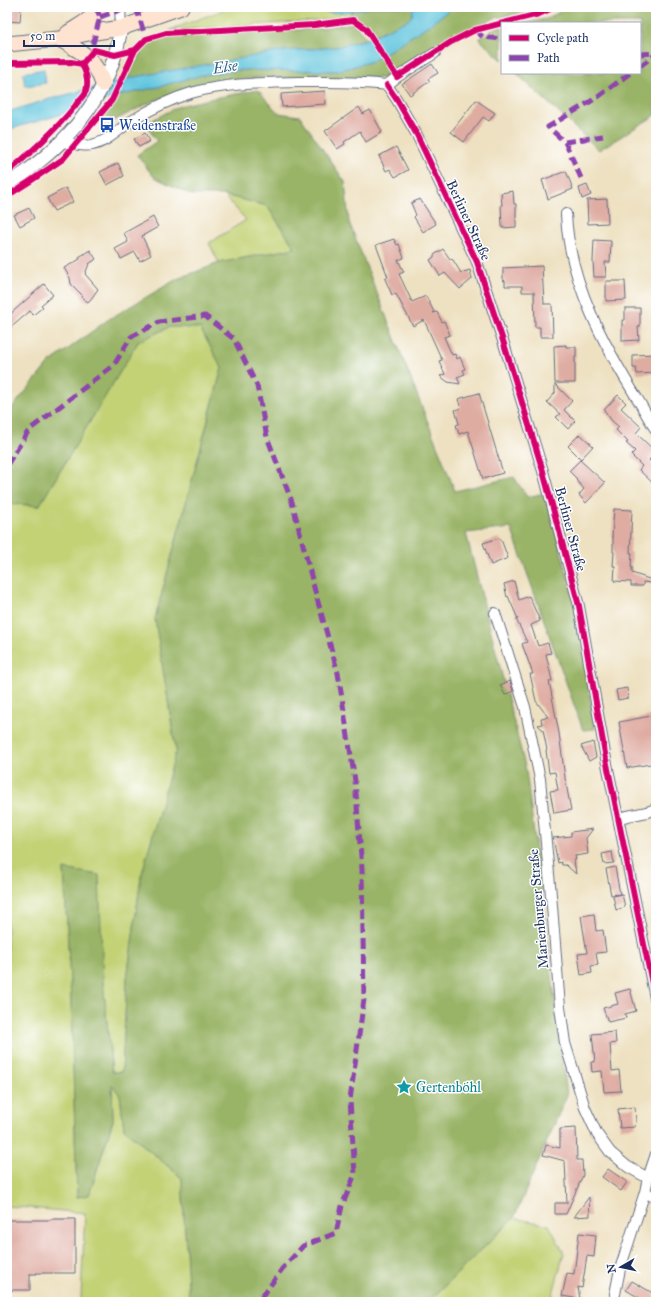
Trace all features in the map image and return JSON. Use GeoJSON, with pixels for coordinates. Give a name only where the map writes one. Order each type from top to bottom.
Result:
{"type":"FeatureCollection","features":[{"type":"Feature","properties":{"kind":"main road"},"geometry":{"type":"LineString","coordinates":[[59,39],[94,16],[102,7]]}},
{"type":"Feature","properties":{"kind":"main road"},"geometry":{"type":"LineString","coordinates":[[7,44],[59,39],[121,28],[181,7]]}},
{"type":"Feature","properties":{"kind":"main road"},"geometry":{"type":"LineString","coordinates":[[59,39],[89,57],[98,70],[103,84]]}},
{"type":"Feature","properties":{"kind":"street"},"geometry":{"type":"LineString","coordinates":[[7,184],[62,142],[84,117],[95,100],[115,55],[121,28],[120,7]]}},
{"type":"Feature","properties":{"kind":"street"},"geometry":{"type":"LineString","coordinates":[[62,142],[89,145],[97,144],[155,108],[182,96],[201,91],[254,83],[340,82],[387,85],[435,53]]}},
{"type":"Feature","properties":{"kind":"street","name":"Berliner Straße"},"geometry":{"type":"LineString","coordinates":[[387,85],[417,135],[477,262],[543,471],[579,606],[606,759],[656,1003]]}},
{"type":"Feature","properties":{"kind":"street"},"geometry":{"type":"LineString","coordinates":[[566,214],[567,232],[572,257],[588,303],[612,357],[656,430]]}},
{"type":"Feature","properties":{"kind":"street","name":"Marienburger Straße"},"geometry":{"type":"LineString","coordinates":[[495,613],[525,707],[540,779],[560,1007],[565,1043],[585,1108],[597,1134],[610,1152],[628,1167],[648,1178]]}},
{"type":"Feature","properties":{"kind":"street"},"geometry":{"type":"LineString","coordinates":[[618,818],[656,809]]}},
{"type":"Feature","properties":{"kind":"street"},"geometry":{"type":"LineString","coordinates":[[615,1294],[620,1269],[656,1154]]}},
{"type":"Feature","properties":{"kind":"street"},"geometry":{"type":"LineString","coordinates":[[645,1192],[656,1198]]}},
{"type":"Feature","properties":{"kind":"green space"},"geometry":{"type":"Polygon","coordinates":[[[231,7],[315,7],[316,10],[323,12],[352,11],[350,16],[315,21],[170,30],[231,7]]]}},
{"type":"Feature","properties":{"kind":"green space"},"geometry":{"type":"Polygon","coordinates":[[[372,7],[413,7],[413,11],[409,20],[375,35],[369,26],[350,16],[352,11],[372,7]]]}},
{"type":"Feature","properties":{"kind":"green space"},"geometry":{"type":"Polygon","coordinates":[[[453,7],[531,7],[534,11],[494,18],[383,78],[256,78],[201,85],[153,101],[113,121],[101,114],[118,96],[202,75],[240,70],[338,71],[373,61],[429,25],[453,7]]]}},
{"type":"Feature","properties":{"kind":"green space"},"geometry":{"type":"Polygon","coordinates":[[[568,7],[656,7],[656,115],[599,150],[517,74],[641,74],[641,22],[530,22],[547,19],[568,7]]]}},
{"type":"Feature","properties":{"kind":"green space"},"geometry":{"type":"Polygon","coordinates":[[[353,23],[367,39],[337,47],[284,51],[127,79],[142,50],[152,40],[166,37],[315,29],[353,23]]]}},
{"type":"Feature","properties":{"kind":"green space"},"geometry":{"type":"Polygon","coordinates":[[[501,27],[501,59],[479,39],[495,28],[501,27]]]}},
{"type":"Feature","properties":{"kind":"green space"},"geometry":{"type":"Polygon","coordinates":[[[258,90],[278,113],[300,116],[345,182],[349,222],[455,491],[514,477],[527,497],[545,493],[576,607],[595,729],[583,730],[511,528],[466,533],[526,770],[567,1095],[514,1218],[428,1302],[189,1302],[182,1178],[124,1129],[120,1095],[112,1085],[113,1120],[89,1195],[77,1197],[71,1000],[64,869],[99,875],[103,982],[112,1072],[122,1072],[127,979],[141,877],[176,751],[155,619],[222,368],[200,328],[169,327],[138,342],[39,506],[7,503],[7,414],[49,363],[109,319],[177,279],[219,263],[295,248],[267,206],[224,195],[191,195],[154,177],[137,155],[157,141],[145,124],[179,106],[258,90]]]}},
{"type":"Feature","properties":{"kind":"green space"},"geometry":{"type":"Polygon","coordinates":[[[224,195],[267,206],[295,248],[219,263],[209,243],[246,220],[224,195]]]}},
{"type":"Feature","properties":{"kind":"green space"},"geometry":{"type":"Polygon","coordinates":[[[169,327],[200,328],[222,368],[155,619],[176,751],[141,877],[127,979],[122,1072],[112,1072],[103,982],[64,870],[71,1000],[77,1197],[89,1195],[113,1121],[112,1085],[120,1094],[124,1129],[182,1178],[189,1302],[82,1302],[85,1213],[7,1206],[7,503],[39,506],[138,342],[169,327]]]}},
{"type":"Feature","properties":{"kind":"green space"},"geometry":{"type":"Polygon","coordinates":[[[514,1218],[549,1225],[564,1253],[551,1301],[552,1302],[428,1302],[514,1218]]]}},
{"type":"Feature","properties":{"kind":"water"},"geometry":{"type":"Polygon","coordinates":[[[315,7],[372,7],[344,12],[322,12],[316,10],[315,7]]]}},
{"type":"Feature","properties":{"kind":"water","name":"Else"},"geometry":{"type":"Polygon","coordinates":[[[413,7],[453,7],[429,25],[373,61],[338,71],[240,70],[202,75],[118,96],[7,130],[7,112],[46,100],[134,77],[284,51],[337,47],[367,39],[408,20],[412,16],[413,7]]]}},
{"type":"Feature","properties":{"kind":"water"},"geometry":{"type":"Polygon","coordinates":[[[44,69],[46,83],[25,86],[23,73],[44,69]]]}},
{"type":"Feature","properties":{"kind":"building"},"geometry":{"type":"Polygon","coordinates":[[[7,7],[21,7],[20,22],[7,21],[7,7]]]}},
{"type":"Feature","properties":{"kind":"building"},"geometry":{"type":"Polygon","coordinates":[[[432,64],[438,73],[428,79],[430,81],[410,95],[402,84],[432,64]]]}},
{"type":"Feature","properties":{"kind":"building"},"geometry":{"type":"Polygon","coordinates":[[[325,91],[326,104],[282,107],[281,94],[325,91]]]}},
{"type":"Feature","properties":{"kind":"building"},"geometry":{"type":"Polygon","coordinates":[[[476,100],[495,113],[489,121],[483,117],[464,142],[451,132],[476,100]]]}},
{"type":"Feature","properties":{"kind":"building"},"geometry":{"type":"Polygon","coordinates":[[[359,107],[363,114],[370,110],[382,132],[366,142],[360,131],[337,149],[325,131],[359,107]]]}},
{"type":"Feature","properties":{"kind":"building"},"geometry":{"type":"Polygon","coordinates":[[[145,133],[150,141],[139,147],[134,139],[145,133]]]}},
{"type":"Feature","properties":{"kind":"building"},"geometry":{"type":"Polygon","coordinates":[[[396,147],[408,170],[395,177],[390,169],[386,171],[379,156],[396,147]]]}},
{"type":"Feature","properties":{"kind":"building"},"geometry":{"type":"Polygon","coordinates":[[[118,163],[124,176],[107,185],[100,172],[118,163]]]}},
{"type":"Feature","properties":{"kind":"building"},"geometry":{"type":"Polygon","coordinates":[[[566,171],[573,189],[548,199],[542,180],[566,171]]]}},
{"type":"Feature","properties":{"kind":"building"},"geometry":{"type":"Polygon","coordinates":[[[587,185],[591,195],[582,199],[579,188],[587,185]]]}},
{"type":"Feature","properties":{"kind":"building"},"geometry":{"type":"Polygon","coordinates":[[[66,188],[73,202],[54,211],[47,198],[66,188]]]}},
{"type":"Feature","properties":{"kind":"building"},"geometry":{"type":"Polygon","coordinates":[[[513,191],[514,204],[516,204],[516,227],[502,228],[501,193],[513,191]]]}},
{"type":"Feature","properties":{"kind":"building"},"geometry":{"type":"Polygon","coordinates":[[[420,199],[436,224],[423,232],[414,217],[416,215],[411,203],[420,199]]]}},
{"type":"Feature","properties":{"kind":"building"},"geometry":{"type":"Polygon","coordinates":[[[607,199],[608,223],[588,224],[587,200],[607,199]]]}},
{"type":"Feature","properties":{"kind":"building"},"geometry":{"type":"Polygon","coordinates":[[[29,208],[34,218],[20,226],[14,215],[29,208]]]}},
{"type":"Feature","properties":{"kind":"building"},"geometry":{"type":"Polygon","coordinates":[[[153,217],[158,227],[142,236],[151,255],[140,261],[135,252],[121,259],[115,249],[128,242],[124,233],[153,217]]]}},
{"type":"Feature","properties":{"kind":"building"},"geometry":{"type":"Polygon","coordinates":[[[394,239],[397,245],[399,244],[404,258],[398,260],[404,272],[399,274],[412,302],[426,296],[434,312],[433,313],[437,312],[442,322],[444,321],[450,335],[444,337],[452,355],[455,354],[457,359],[460,357],[465,369],[463,370],[465,374],[457,377],[460,384],[448,382],[440,376],[445,374],[439,361],[442,360],[424,320],[413,326],[396,294],[392,295],[385,279],[388,277],[376,245],[394,239]]]}},
{"type":"Feature","properties":{"kind":"building"},"geometry":{"type":"Polygon","coordinates":[[[594,240],[611,241],[610,262],[605,262],[606,277],[594,277],[594,240]]]}},
{"type":"Feature","properties":{"kind":"building"},"geometry":{"type":"Polygon","coordinates":[[[443,249],[450,259],[453,260],[461,273],[470,270],[472,279],[460,289],[445,273],[440,276],[430,260],[434,257],[434,255],[443,249]]]}},
{"type":"Feature","properties":{"kind":"building"},"geometry":{"type":"Polygon","coordinates":[[[90,250],[96,259],[89,264],[85,274],[98,289],[88,302],[81,297],[82,295],[71,284],[70,278],[64,268],[80,259],[79,257],[90,250]]]}},
{"type":"Feature","properties":{"kind":"building"},"geometry":{"type":"Polygon","coordinates":[[[542,266],[544,304],[552,304],[553,337],[540,337],[540,327],[535,327],[534,292],[522,292],[522,286],[505,286],[505,280],[503,281],[503,268],[542,266]]]}},
{"type":"Feature","properties":{"kind":"building"},"geometry":{"type":"Polygon","coordinates":[[[606,281],[625,281],[626,300],[606,301],[606,281]]]}},
{"type":"Feature","properties":{"kind":"building"},"geometry":{"type":"Polygon","coordinates":[[[44,284],[53,295],[41,305],[43,307],[33,315],[30,311],[7,331],[7,317],[44,284]]]}},
{"type":"Feature","properties":{"kind":"building"},"geometry":{"type":"Polygon","coordinates":[[[625,308],[640,308],[640,327],[638,327],[639,340],[622,341],[622,320],[625,320],[625,308]]]}},
{"type":"Feature","properties":{"kind":"building"},"geometry":{"type":"Polygon","coordinates":[[[566,345],[566,347],[576,347],[575,383],[555,383],[554,346],[566,345]]]}},
{"type":"Feature","properties":{"kind":"building"},"geometry":{"type":"Polygon","coordinates":[[[656,354],[656,373],[637,374],[636,368],[633,368],[633,355],[656,354]]]}},
{"type":"Feature","properties":{"kind":"building"},"geometry":{"type":"Polygon","coordinates":[[[555,384],[572,401],[564,410],[575,421],[568,429],[556,417],[560,414],[547,402],[555,393],[555,384]]]}},
{"type":"Feature","properties":{"kind":"building"},"geometry":{"type":"Polygon","coordinates":[[[479,393],[503,473],[483,479],[468,431],[459,434],[456,425],[459,424],[455,410],[461,408],[458,399],[479,393]]]}},
{"type":"Feature","properties":{"kind":"building"},"geometry":{"type":"Polygon","coordinates":[[[618,395],[626,403],[621,408],[641,427],[636,433],[656,452],[649,460],[656,467],[656,486],[639,470],[642,466],[631,455],[635,451],[626,443],[628,442],[616,430],[619,427],[612,421],[604,410],[618,395]]]}},
{"type":"Feature","properties":{"kind":"building"},"geometry":{"type":"Polygon","coordinates":[[[580,434],[593,446],[581,459],[568,446],[580,434]]]}},
{"type":"Feature","properties":{"kind":"building"},"geometry":{"type":"Polygon","coordinates":[[[580,460],[605,483],[586,503],[579,495],[584,489],[569,471],[580,460]]]}},
{"type":"Feature","properties":{"kind":"building"},"geometry":{"type":"Polygon","coordinates":[[[614,509],[632,510],[630,553],[632,553],[632,573],[652,580],[652,583],[643,582],[643,586],[631,586],[631,582],[614,581],[615,566],[613,566],[614,552],[612,537],[614,509]]]}},
{"type":"Feature","properties":{"kind":"building"},"geometry":{"type":"Polygon","coordinates":[[[499,538],[508,558],[491,565],[483,543],[499,538]]]}},
{"type":"Feature","properties":{"kind":"building"},"geometry":{"type":"Polygon","coordinates":[[[514,581],[519,600],[529,596],[540,621],[531,625],[538,646],[548,643],[551,653],[546,654],[552,681],[549,681],[571,810],[554,813],[550,791],[558,790],[555,772],[549,773],[543,730],[538,725],[542,724],[541,718],[548,717],[536,701],[530,674],[533,674],[522,644],[527,642],[516,619],[518,619],[508,596],[507,597],[504,584],[514,581]]]}},
{"type":"Feature","properties":{"kind":"building"},"geometry":{"type":"Polygon","coordinates":[[[510,681],[513,691],[505,695],[500,685],[510,681]]]}},
{"type":"Feature","properties":{"kind":"building"},"geometry":{"type":"Polygon","coordinates":[[[627,688],[628,698],[618,700],[616,690],[627,688]]]}},
{"type":"Feature","properties":{"kind":"building"},"geometry":{"type":"Polygon","coordinates":[[[656,715],[656,763],[627,768],[619,722],[656,715]]]}},
{"type":"Feature","properties":{"kind":"building"},"geometry":{"type":"Polygon","coordinates":[[[593,742],[596,757],[589,761],[581,746],[593,742]]]}},
{"type":"Feature","properties":{"kind":"building"},"geometry":{"type":"Polygon","coordinates":[[[593,829],[586,838],[588,854],[575,856],[576,860],[574,860],[576,874],[566,865],[562,865],[561,862],[558,863],[553,838],[571,836],[571,832],[593,829]]]}},
{"type":"Feature","properties":{"kind":"building"},"geometry":{"type":"Polygon","coordinates":[[[612,852],[614,863],[604,864],[602,854],[612,852]]]}},
{"type":"Feature","properties":{"kind":"building"},"geometry":{"type":"Polygon","coordinates":[[[615,867],[620,894],[611,895],[606,869],[615,867]]]}},
{"type":"Feature","properties":{"kind":"building"},"geometry":{"type":"Polygon","coordinates":[[[622,894],[625,907],[616,910],[613,896],[622,894]]]}},
{"type":"Feature","properties":{"kind":"building"},"geometry":{"type":"Polygon","coordinates":[[[594,914],[596,931],[603,930],[606,952],[596,953],[598,965],[591,966],[592,973],[581,975],[578,954],[587,953],[581,916],[594,914]]]}},
{"type":"Feature","properties":{"kind":"building"},"geometry":{"type":"Polygon","coordinates":[[[630,989],[636,1011],[625,1014],[626,1018],[608,1022],[603,1008],[618,1004],[615,993],[630,989]]]}},
{"type":"Feature","properties":{"kind":"building"},"geometry":{"type":"Polygon","coordinates":[[[615,1032],[616,1043],[610,1044],[612,1071],[619,1070],[621,1091],[604,1092],[602,1071],[592,1072],[591,1062],[595,1062],[592,1034],[615,1032]]]}},
{"type":"Feature","properties":{"kind":"building"},"geometry":{"type":"Polygon","coordinates":[[[635,1107],[635,1127],[620,1128],[618,1109],[635,1107]]]}},
{"type":"Feature","properties":{"kind":"building"},"geometry":{"type":"Polygon","coordinates":[[[576,1128],[577,1160],[582,1160],[583,1175],[566,1214],[555,1214],[555,1203],[567,1203],[565,1161],[543,1155],[546,1145],[560,1148],[560,1129],[576,1128]]]}},
{"type":"Feature","properties":{"kind":"building"},"geometry":{"type":"Polygon","coordinates":[[[608,1169],[627,1182],[621,1191],[602,1177],[608,1169]]]}},
{"type":"Feature","properties":{"kind":"building"},"geometry":{"type":"Polygon","coordinates":[[[589,1197],[590,1216],[574,1217],[589,1197]]]}},
{"type":"Feature","properties":{"kind":"building"},"geometry":{"type":"Polygon","coordinates":[[[75,1219],[75,1273],[30,1274],[30,1290],[8,1290],[7,1220],[75,1219]]]}},
{"type":"Feature","properties":{"kind":"building"},"geometry":{"type":"Polygon","coordinates":[[[579,1233],[596,1235],[594,1257],[587,1256],[582,1288],[578,1287],[580,1299],[562,1296],[567,1273],[574,1274],[579,1233]]]}},
{"type":"Feature","properties":{"kind":"building"},"geometry":{"type":"Polygon","coordinates":[[[632,1281],[656,1295],[656,1302],[646,1302],[626,1290],[632,1281]]]}},
{"type":"Feature","properties":{"kind":"marked path"},"geometry":{"type":"LineString","coordinates":[[94,7],[100,17],[92,47],[94,50]]}},
{"type":"Feature","properties":{"kind":"marked path"},"geometry":{"type":"LineString","coordinates":[[136,7],[146,39]]}},
{"type":"Feature","properties":{"kind":"marked path"},"geometry":{"type":"LineString","coordinates":[[100,17],[120,10],[136,7]]}},
{"type":"Feature","properties":{"kind":"marked path"},"geometry":{"type":"LineString","coordinates":[[475,30],[483,37],[501,39]]}},
{"type":"Feature","properties":{"kind":"marked path"},"geometry":{"type":"LineString","coordinates":[[641,54],[656,53]]}},
{"type":"Feature","properties":{"kind":"marked path"},"geometry":{"type":"LineString","coordinates":[[641,65],[656,54]]}},
{"type":"Feature","properties":{"kind":"marked path"},"geometry":{"type":"LineString","coordinates":[[581,178],[565,142],[548,127],[598,97],[629,74]]}},
{"type":"Feature","properties":{"kind":"marked path"},"geometry":{"type":"LineString","coordinates":[[565,142],[603,136]]}},
{"type":"Feature","properties":{"kind":"marked path"},"geometry":{"type":"LineString","coordinates":[[7,465],[29,430],[114,365],[131,337],[159,322],[205,316],[234,339],[257,386],[267,437],[292,502],[338,673],[355,781],[362,869],[364,999],[350,1100],[355,1174],[342,1206],[336,1233],[303,1246],[282,1269],[262,1297],[261,1302]]}},
{"type":"Feature","properties":{"kind":"cycle path"},"geometry":{"type":"LineString","coordinates":[[507,22],[539,14],[555,7]]}},
{"type":"Feature","properties":{"kind":"cycle path"},"geometry":{"type":"LineString","coordinates":[[7,63],[71,62],[82,64],[94,50],[115,55],[135,50],[146,39],[166,33],[314,25],[353,20],[366,29],[397,77],[451,42],[475,30],[501,24]]}},
{"type":"Feature","properties":{"kind":"cycle path"},"geometry":{"type":"LineString","coordinates":[[7,196],[63,159],[112,100],[135,50]]}},
{"type":"Feature","properties":{"kind":"cycle path"},"geometry":{"type":"LineString","coordinates":[[7,173],[51,133],[84,95],[87,87],[87,80],[82,64]]}},
{"type":"Feature","properties":{"kind":"cycle path"},"geometry":{"type":"LineString","coordinates":[[387,85],[417,135],[477,262],[543,471],[579,606],[606,759],[656,1003]]}},
{"type":"Feature","properties":{"kind":"place","name":"Weidenstraße"},"geometry":{"type":"Point","coordinates":[107,125]}},
{"type":"Feature","properties":{"kind":"place","name":"Gertenböhl"},"geometry":{"type":"Point","coordinates":[404,1087]}}]}
